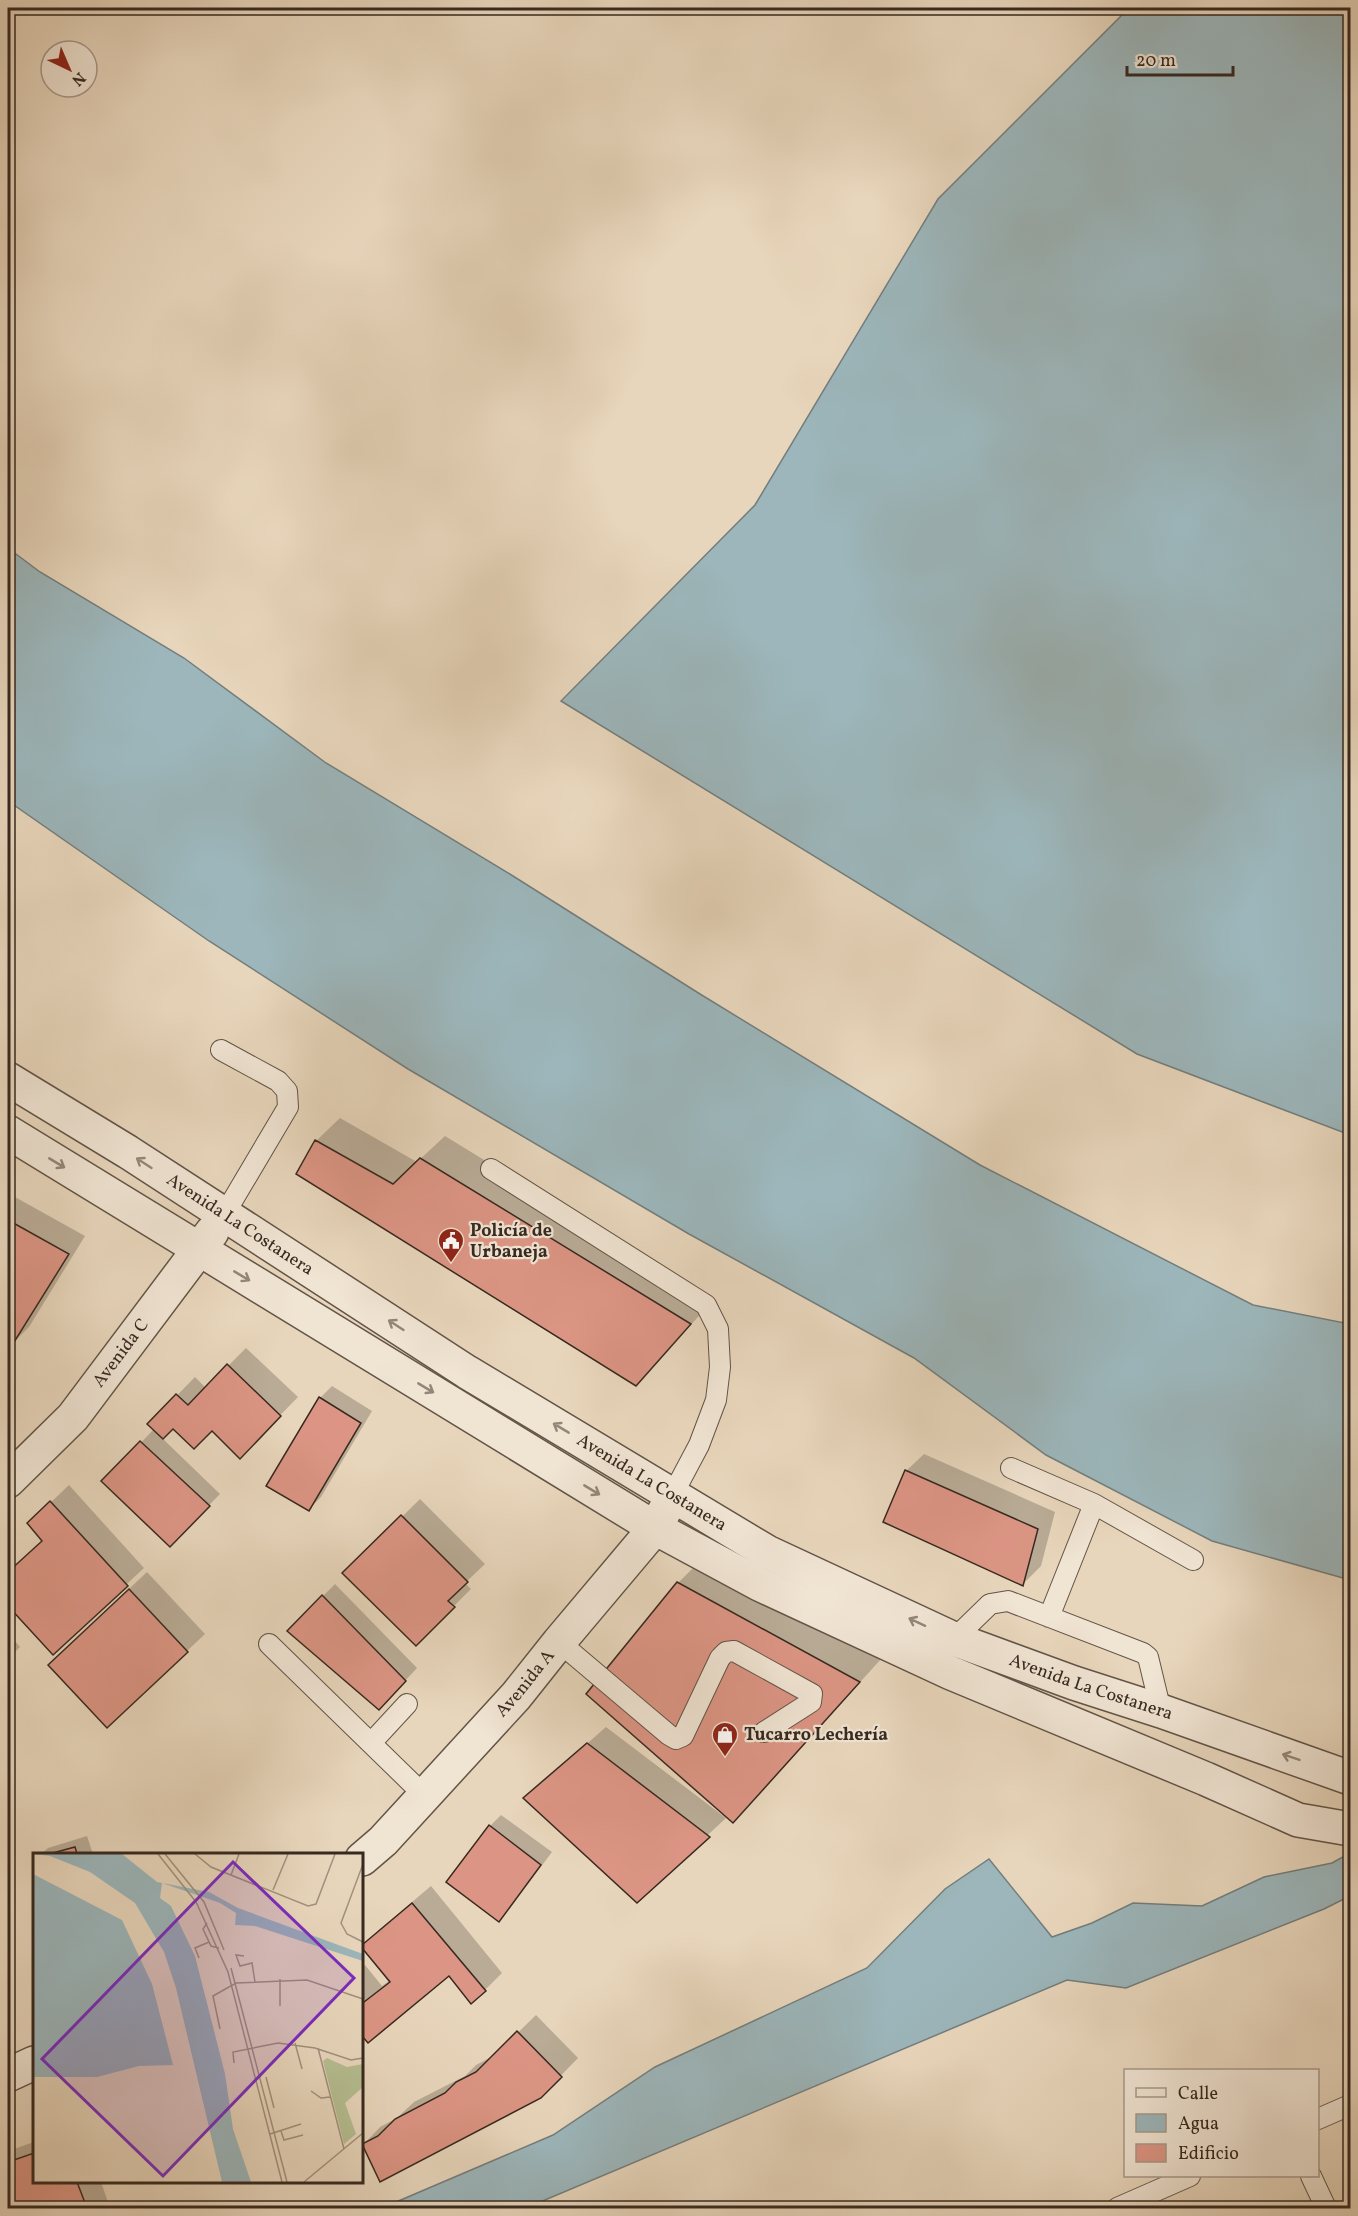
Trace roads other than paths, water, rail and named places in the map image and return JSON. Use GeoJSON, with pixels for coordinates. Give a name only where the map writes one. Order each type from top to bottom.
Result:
{"type":"FeatureCollection","features":[{"type":"Feature","properties":{"kind":"street","name":"Avenida La Costanera"},"geometry":{"type":"LineString","coordinates":[[8,1079],[128,1152],[467,1372],[767,1552],[954,1639],[1074,1683],[1348,1777]]}},
{"type":"Feature","properties":{"kind":"street","name":"Avenida La Costanera"},"geometry":{"type":"LineString","coordinates":[[8,1132],[655,1528],[759,1584],[951,1674],[1206,1779],[1298,1820],[1350,1829]]}},
{"type":"Feature","properties":{"kind":"street","name":"Avenida C"},"geometry":{"type":"LineString","coordinates":[[8,1480],[73,1417],[224,1215]]}},
{"type":"Feature","properties":{"kind":"street","name":"Avenida A"},"geometry":{"type":"LineString","coordinates":[[363,1858],[383,1841],[516,1696],[655,1528],[673,1494]]}},
{"type":"Feature","properties":{"kind":"street"},"geometry":{"type":"LineString","coordinates":[[8,2075],[33,2063]]}},
{"type":"Feature","properties":{"kind":"lane"},"geometry":{"type":"LineString","coordinates":[[221,1050],[278,1081],[287,1091],[288,1107],[224,1215]]}},
{"type":"Feature","properties":{"kind":"lane"},"geometry":{"type":"LineString","coordinates":[[491,1169],[706,1305],[718,1329],[720,1367],[716,1400],[699,1445],[673,1494]]}},
{"type":"Feature","properties":{"kind":"lane"},"geometry":{"type":"LineString","coordinates":[[1011,1468],[1094,1504],[1193,1560]]}},
{"type":"Feature","properties":{"kind":"lane"},"geometry":{"type":"LineString","coordinates":[[1049,1617],[1094,1504]]}},
{"type":"Feature","properties":{"kind":"lane"},"geometry":{"type":"LineString","coordinates":[[954,1639],[990,1604],[1008,1601],[1148,1657],[1161,1711]]}},
{"type":"Feature","properties":{"kind":"lane"},"geometry":{"type":"LineString","coordinates":[[559,1642],[676,1739],[683,1736],[720,1658],[726,1652],[734,1651],[812,1694],[811,1702],[764,1732]]}},
{"type":"Feature","properties":{"kind":"lane"},"geometry":{"type":"LineString","coordinates":[[269,1644],[425,1796]]}},
{"type":"Feature","properties":{"kind":"lane"},"geometry":{"type":"LineString","coordinates":[[371,1743],[407,1704]]}},
{"type":"Feature","properties":{"kind":"lane"},"geometry":{"type":"LineString","coordinates":[[1319,2118],[1350,2105]]}},
{"type":"Feature","properties":{"kind":"lane"},"geometry":{"type":"LineString","coordinates":[[1117,2208],[1186,2177]]}},
{"type":"Feature","properties":{"kind":"lane"},"geometry":{"type":"LineString","coordinates":[[1312,2177],[1326,2208]]}},
{"type":"Feature","properties":{"kind":"water"},"geometry":{"type":"Polygon","coordinates":[[[1129,8],[1350,8],[1350,1135],[1137,1054],[561,701],[755,505],[938,199],[1129,8]]]}},
{"type":"Feature","properties":{"kind":"water"},"geometry":{"type":"Polygon","coordinates":[[[8,548],[40,572],[184,658],[326,763],[980,1165],[1253,1305],[1350,1324],[1350,1580],[1212,1541],[1046,1455],[914,1358],[689,1234],[408,1069],[209,941],[11,803],[8,799],[8,548]]]}},
{"type":"Feature","properties":{"kind":"water"},"geometry":{"type":"Polygon","coordinates":[[[1350,1853],[1350,1896],[1324,1909],[1126,1988],[1067,1980],[526,2208],[382,2208],[553,2135],[655,2067],[867,1968],[945,1889],[989,1859],[1052,1937],[1092,1923],[1133,1903],[1202,1906],[1264,1877],[1332,1863],[1350,1853]]]}},
{"type":"Feature","properties":{"kind":"place","name":"Policía de Urbaneja"},"geometry":{"type":"Point","coordinates":[451,1264]}},
{"type":"Feature","properties":{"kind":"place","name":"Tucarro Lechería"},"geometry":{"type":"Point","coordinates":[725,1758]}}]}
